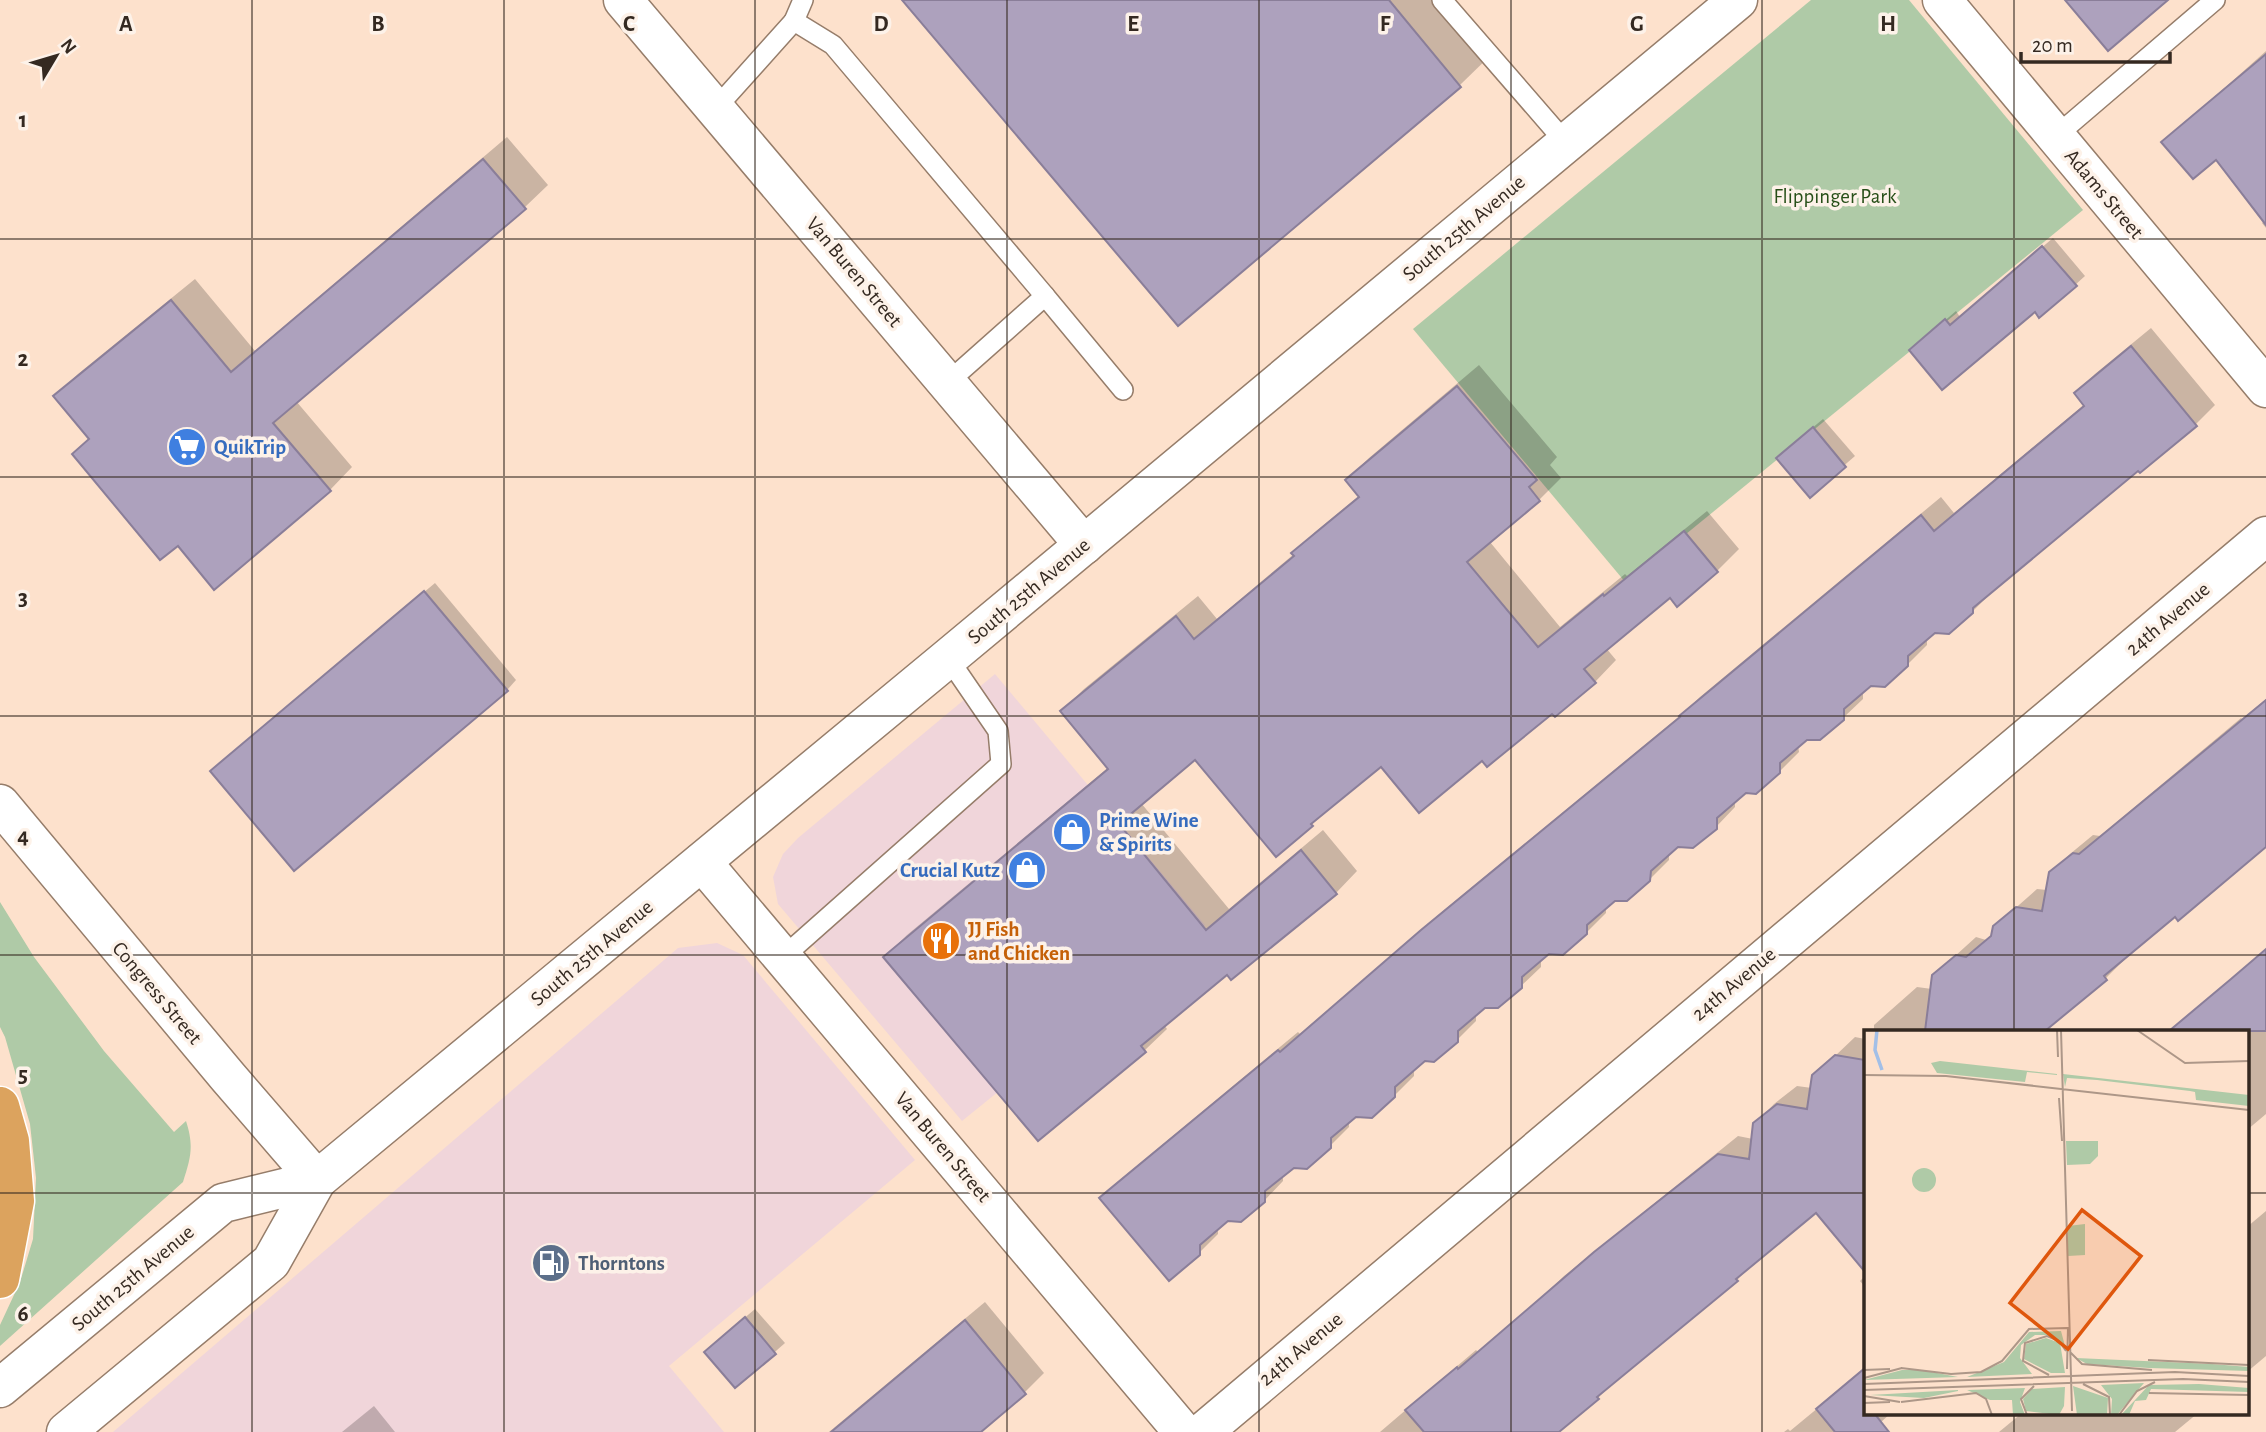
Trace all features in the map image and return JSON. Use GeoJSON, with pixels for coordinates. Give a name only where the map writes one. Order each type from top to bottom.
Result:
{"type":"FeatureCollection","features":[{"type":"Feature","properties":{"kind":"highway"},"geometry":{"type":"LineString","coordinates":[[0,1106],[10,1141],[15,1201],[0,1279]]}},
{"type":"Feature","properties":{"kind":"street","name":"Van Buren Street"},"geometry":{"type":"LineString","coordinates":[[623,0],[1084,545]]}},
{"type":"Feature","properties":{"kind":"street","name":"South 25th Avenue"},"geometry":{"type":"LineString","coordinates":[[66,1432],[271,1262],[317,1180],[1738,0]]}},
{"type":"Feature","properties":{"kind":"street","name":"Adams Street"},"geometry":{"type":"LineString","coordinates":[[1942,0],[2266,388]]}},
{"type":"Feature","properties":{"kind":"street","name":"24th Avenue"},"geometry":{"type":"LineString","coordinates":[[1203,1432],[2266,536]]}},
{"type":"Feature","properties":{"kind":"street","name":"Congress Street"},"geometry":{"type":"LineString","coordinates":[[0,804],[317,1180]]}},
{"type":"Feature","properties":{"kind":"street","name":"Van Buren Street"},"geometry":{"type":"LineString","coordinates":[[702,862],[1183,1432]]}},
{"type":"Feature","properties":{"kind":"street","name":"South 25th Avenue"},"geometry":{"type":"LineString","coordinates":[[0,1388],[223,1203],[317,1180]]}},
{"type":"Feature","properties":{"kind":"lane"},"geometry":{"type":"LineString","coordinates":[[716,108],[794,21],[803,0]]}},
{"type":"Feature","properties":{"kind":"lane"},"geometry":{"type":"LineString","coordinates":[[1442,0],[1566,143]]}},
{"type":"Feature","properties":{"kind":"lane"},"geometry":{"type":"LineString","coordinates":[[2056,136],[2215,0]]}},
{"type":"Feature","properties":{"kind":"lane"},"geometry":{"type":"LineString","coordinates":[[794,21],[833,45],[1123,390]]}},
{"type":"Feature","properties":{"kind":"lane"},"geometry":{"type":"LineString","coordinates":[[947,383],[1045,296]]}},
{"type":"Feature","properties":{"kind":"lane"},"geometry":{"type":"LineString","coordinates":[[782,958],[1001,764],[998,731],[948,658]]}},
{"type":"Feature","properties":{"kind":"shaded area"},"geometry":{"type":"Polygon","coordinates":[[[995,674],[1205,925],[962,1121],[778,904],[773,877],[783,854],[798,838],[995,674]]]}},
{"type":"Feature","properties":{"kind":"shaded area","name":"Thorntons"},"geometry":{"type":"Polygon","coordinates":[[[717,943],[743,955],[915,1160],[669,1366],[724,1432],[113,1432],[678,948],[717,943]]]}},
{"type":"Feature","properties":{"kind":"green space","name":"Flippinger Park"},"geometry":{"type":"Polygon","coordinates":[[[1811,0],[1909,0],[2083,210],[1626,583],[1413,329],[1811,0]]]}},
{"type":"Feature","properties":{"kind":"green space"},"geometry":{"type":"Polygon","coordinates":[[[0,902],[34,957],[104,1051],[174,1132],[186,1121],[191,1145],[183,1182],[0,1346],[0,1325],[20,1282],[33,1239],[36,1178],[30,1124],[0,1027],[0,902]]]}},
{"type":"Feature","properties":{"kind":"building"},"geometry":{"type":"Polygon","coordinates":[[[902,0],[1389,0],[1461,87],[1178,326],[902,0]]]}},
{"type":"Feature","properties":{"kind":"building"},"geometry":{"type":"Polygon","coordinates":[[[2065,0],[2168,0],[2108,51],[2065,0]]]}},
{"type":"Feature","properties":{"kind":"building"},"geometry":{"type":"Polygon","coordinates":[[[2266,54],[2266,225],[2216,160],[2193,179],[2161,142],[2266,54]]]}},
{"type":"Feature","properties":{"kind":"building","name":"QuikTrip"},"geometry":{"type":"Polygon","coordinates":[[[483,159],[526,209],[273,423],[331,491],[214,590],[178,546],[160,560],[72,454],[89,439],[53,396],[171,300],[231,372],[483,159]]]}},
{"type":"Feature","properties":{"kind":"building"},"geometry":{"type":"Polygon","coordinates":[[[2042,246],[2077,286],[2039,318],[2035,312],[1942,390],[1909,350],[1945,319],[1950,325],[2042,246]]]}},
{"type":"Feature","properties":{"kind":"building"},"geometry":{"type":"Polygon","coordinates":[[[2131,346],[2197,426],[2140,473],[2138,471],[1973,608],[1973,613],[1949,634],[1935,633],[1908,656],[1908,666],[1885,687],[1871,686],[1844,709],[1844,720],[1820,740],[1807,740],[1780,763],[1780,773],[1756,794],[1746,793],[1717,818],[1717,829],[1693,848],[1678,847],[1651,871],[1650,881],[1627,901],[1615,901],[1587,925],[1587,934],[1563,955],[1549,954],[1522,977],[1522,988],[1498,1008],[1485,1008],[1458,1031],[1458,1042],[1434,1062],[1425,1061],[1395,1087],[1395,1097],[1372,1118],[1356,1117],[1331,1138],[1331,1148],[1307,1169],[1294,1168],[1265,1191],[1265,1202],[1241,1222],[1228,1221],[1200,1245],[1200,1255],[1169,1281],[1099,1198],[1278,1050],[1280,1052],[1421,930],[1921,515],[1934,531],[2084,406],[2074,393],[2131,346]]]}},
{"type":"Feature","properties":{"kind":"building"},"geometry":{"type":"Polygon","coordinates":[[[1457,386],[1537,480],[1529,487],[1540,501],[1467,562],[1538,647],[1684,531],[1718,572],[1677,607],[1670,598],[1584,669],[1596,683],[1555,717],[1552,714],[1487,767],[1482,761],[1419,813],[1381,767],[1311,824],[1313,826],[1276,857],[1195,760],[1119,824],[1206,930],[1301,850],[1337,894],[1231,980],[1227,975],[1141,1046],[1146,1052],[1038,1141],[883,957],[1108,769],[1060,711],[1176,616],[1194,639],[1294,556],[1291,553],[1359,497],[1345,480],[1457,386]]]}},
{"type":"Feature","properties":{"kind":"building"},"geometry":{"type":"Polygon","coordinates":[[[1813,427],[1846,467],[1810,498],[1776,458],[1813,427]]]}},
{"type":"Feature","properties":{"kind":"building"},"geometry":{"type":"Polygon","coordinates":[[[424,591],[508,691],[294,871],[210,771],[424,591]]]}},
{"type":"Feature","properties":{"kind":"building"},"geometry":{"type":"Polygon","coordinates":[[[2266,700],[2266,847],[2178,921],[2175,917],[2104,976],[2107,980],[2046,1030],[1925,1030],[1932,975],[1956,955],[1966,957],[1991,936],[1993,926],[2016,907],[2042,911],[2049,872],[2073,853],[2079,854],[2266,700]]]}},
{"type":"Feature","properties":{"kind":"building"},"geometry":{"type":"Polygon","coordinates":[[[2266,949],[2266,1031],[2170,1030],[2266,949]]]}},
{"type":"Feature","properties":{"kind":"building"},"geometry":{"type":"Polygon","coordinates":[[[1835,1055],[1864,1060],[1864,1271],[1816,1213],[1559,1432],[1424,1432],[1405,1410],[1457,1367],[1458,1369],[1594,1252],[1718,1154],[1749,1159],[1753,1123],[1777,1104],[1807,1109],[1812,1075],[1835,1055]]]}},
{"type":"Feature","properties":{"kind":"building"},"geometry":{"type":"Polygon","coordinates":[[[745,1317],[776,1354],[735,1388],[704,1352],[745,1317]]]}},
{"type":"Feature","properties":{"kind":"building"},"geometry":{"type":"Polygon","coordinates":[[[965,1320],[1026,1394],[981,1432],[831,1432],[965,1320]]]}},
{"type":"Feature","properties":{"kind":"building"},"geometry":{"type":"Polygon","coordinates":[[[1864,1369],[1864,1414],[1875,1414],[1889,1432],[1835,1432],[1816,1409],[1864,1369]]]}},
{"type":"Feature","properties":{"kind":"place","name":"QuikTrip"},"geometry":{"type":"Point","coordinates":[187,447]}},
{"type":"Feature","properties":{"kind":"place","name":"Prime Wine & Spirits"},"geometry":{"type":"Point","coordinates":[1072,832]}},
{"type":"Feature","properties":{"kind":"place","name":"Crucial Kutz"},"geometry":{"type":"Point","coordinates":[1027,870]}},
{"type":"Feature","properties":{"kind":"place","name":"JJ Fish and Chicken"},"geometry":{"type":"Point","coordinates":[941,941]}},
{"type":"Feature","properties":{"kind":"place","name":"Thorntons"},"geometry":{"type":"Point","coordinates":[551,1263]}}]}
